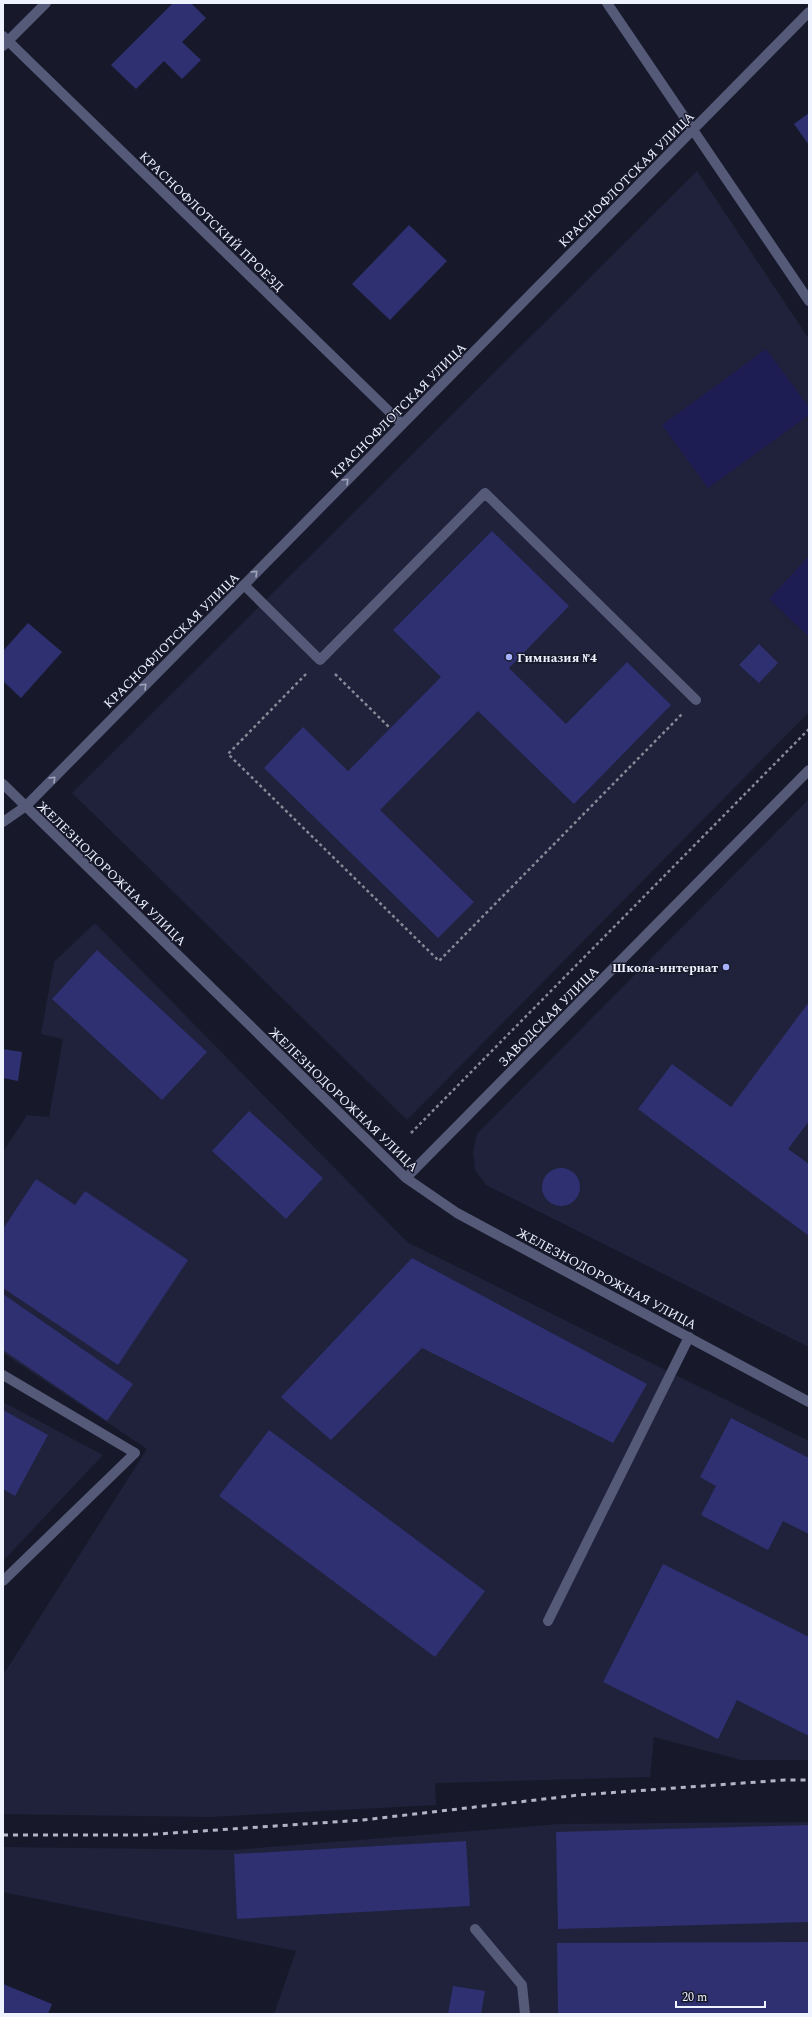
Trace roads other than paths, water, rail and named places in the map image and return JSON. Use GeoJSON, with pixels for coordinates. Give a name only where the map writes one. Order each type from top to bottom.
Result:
{"type":"FeatureCollection","features":[{"type":"Feature","properties":{"kind":"street"},"geometry":{"type":"LineString","coordinates":[[5,41],[46,3]]}},
{"type":"Feature","properties":{"kind":"street"},"geometry":{"type":"LineString","coordinates":[[607,3],[809,301]]}},
{"type":"Feature","properties":{"kind":"street","name":"КРАСНОФЛОТСКАЯ УЛИЦА"},"geometry":{"type":"LineString","coordinates":[[3,822],[26,806],[809,12]]}},
{"type":"Feature","properties":{"kind":"street","name":"КРАСНОФЛОТСКИЙ ПРОЕЗД"},"geometry":{"type":"LineString","coordinates":[[5,41],[402,424]]}},
{"type":"Feature","properties":{"kind":"street"},"geometry":{"type":"LineString","coordinates":[[244,585],[320,660],[485,493],[696,700]]}},
{"type":"Feature","properties":{"kind":"street","name":"ЗАВОДСКАЯ УЛИЦА"},"geometry":{"type":"LineString","coordinates":[[406,1178],[809,770]]}},
{"type":"Feature","properties":{"kind":"street","name":"ЖЕЛЕЗНОДОРОЖНАЯ УЛИЦА"},"geometry":{"type":"LineString","coordinates":[[3,784],[406,1178],[457,1213],[809,1402]]}},
{"type":"Feature","properties":{"kind":"street"},"geometry":{"type":"LineString","coordinates":[[548,1620],[689,1337]]}},
{"type":"Feature","properties":{"kind":"street"},"geometry":{"type":"LineString","coordinates":[[3,1375],[138,1455],[3,1581]]}},
{"type":"Feature","properties":{"kind":"street"},"geometry":{"type":"LineString","coordinates":[[475,1929],[522,1985],[525,2014]]}},
{"type":"Feature","properties":{"kind":"railway"},"geometry":{"type":"LineString","coordinates":[[3,1835],[143,1835],[363,1820],[579,1795],[785,1780],[809,1780]]}},
{"type":"Feature","properties":{"kind":"place","name":"Гимназия №4"},"geometry":{"type":"Point","coordinates":[509,657]}},
{"type":"Feature","properties":{"kind":"place","name":"Школа-интернат"},"geometry":{"type":"Point","coordinates":[726,967]}}]}
